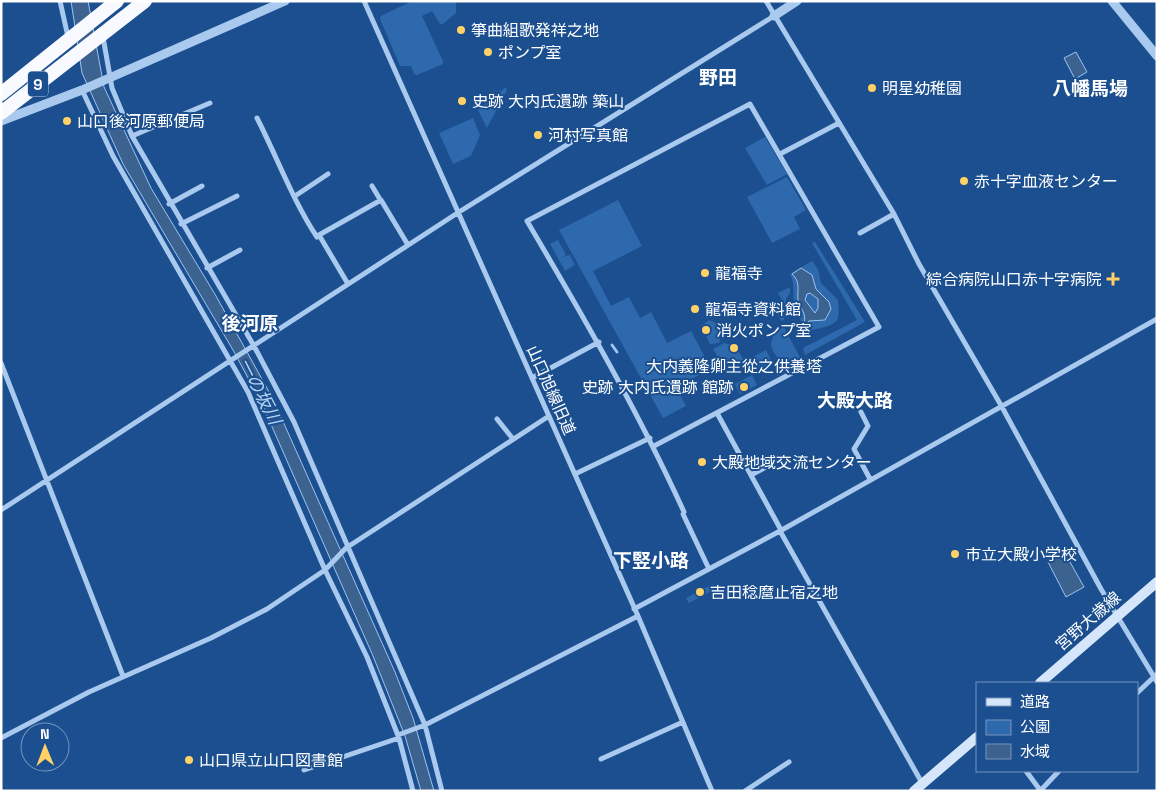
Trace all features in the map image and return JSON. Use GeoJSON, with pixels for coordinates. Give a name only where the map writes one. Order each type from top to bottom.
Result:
{"type":"FeatureCollection","features":[{"type":"Feature","properties":{"kind":"highway","name":"9"},"geometry":{"type":"LineString","coordinates":[[1,94],[117,1]]}},
{"type":"Feature","properties":{"kind":"highway","name":"9"},"geometry":{"type":"LineString","coordinates":[[1,113],[145,1]]}},
{"type":"Feature","properties":{"kind":"main road","name":"宮野大歳線"},"geometry":{"type":"LineString","coordinates":[[1041,682],[1157,582]]}},
{"type":"Feature","properties":{"kind":"main road"},"geometry":{"type":"LineString","coordinates":[[914,791],[976,739]]}},
{"type":"Feature","properties":{"kind":"street"},"geometry":{"type":"LineString","coordinates":[[60,1],[70,38]]}},
{"type":"Feature","properties":{"kind":"street"},"geometry":{"type":"LineString","coordinates":[[1,121],[84,90],[285,1]]}},
{"type":"Feature","properties":{"kind":"street","name":"山口旭線旧道"},"geometry":{"type":"LineString","coordinates":[[364,1],[638,616],[712,791]]}},
{"type":"Feature","properties":{"kind":"street"},"geometry":{"type":"LineString","coordinates":[[766,1],[894,214],[919,264],[1002,407],[1117,616],[1156,678],[1138,692]]}},
{"type":"Feature","properties":{"kind":"street"},"geometry":{"type":"LineString","coordinates":[[1,510],[458,212],[797,1]]}},
{"type":"Feature","properties":{"kind":"street"},"geometry":{"type":"LineString","coordinates":[[1112,1],[1157,56]]}},
{"type":"Feature","properties":{"kind":"street"},"geometry":{"type":"LineString","coordinates":[[100,36],[108,79],[121,114],[132,136],[294,422],[344,549],[423,726],[442,791]]}},
{"type":"Feature","properties":{"kind":"street"},"geometry":{"type":"LineString","coordinates":[[84,90],[113,156],[234,359],[400,735],[413,791]]}},
{"type":"Feature","properties":{"kind":"street"},"geometry":{"type":"LineString","coordinates":[[132,136],[210,103]]}},
{"type":"Feature","properties":{"kind":"street"},"geometry":{"type":"LineString","coordinates":[[654,446],[880,327],[750,104],[527,221],[599,342],[650,438],[684,512],[683,514],[693,538],[709,570]]}},
{"type":"Feature","properties":{"kind":"street"},"geometry":{"type":"LineString","coordinates":[[257,118],[304,217],[317,236],[319,235],[348,284]]}},
{"type":"Feature","properties":{"kind":"street"},"geometry":{"type":"LineString","coordinates":[[780,154],[839,123]]}},
{"type":"Feature","properties":{"kind":"street"},"geometry":{"type":"LineString","coordinates":[[295,196],[328,174]]}},
{"type":"Feature","properties":{"kind":"street"},"geometry":{"type":"LineString","coordinates":[[169,204],[202,186]]}},
{"type":"Feature","properties":{"kind":"street"},"geometry":{"type":"LineString","coordinates":[[372,186],[408,245]]}},
{"type":"Feature","properties":{"kind":"street"},"geometry":{"type":"LineString","coordinates":[[181,224],[237,196]]}},
{"type":"Feature","properties":{"kind":"street"},"geometry":{"type":"LineString","coordinates":[[319,235],[381,201]]}},
{"type":"Feature","properties":{"kind":"street"},"geometry":{"type":"LineString","coordinates":[[860,233],[894,214]]}},
{"type":"Feature","properties":{"kind":"street"},"geometry":{"type":"LineString","coordinates":[[207,268],[240,250]]}},
{"type":"Feature","properties":{"kind":"street"},"geometry":{"type":"LineString","coordinates":[[634,609],[709,570],[1157,319]]}},
{"type":"Feature","properties":{"kind":"street"},"geometry":{"type":"LineString","coordinates":[[532,378],[599,342]]}},
{"type":"Feature","properties":{"kind":"street"},"geometry":{"type":"LineString","coordinates":[[1,363],[48,479],[123,676]]}},
{"type":"Feature","properties":{"kind":"street"},"geometry":{"type":"LineString","coordinates":[[861,412],[868,426],[854,450],[870,480]]}},
{"type":"Feature","properties":{"kind":"street"},"geometry":{"type":"LineString","coordinates":[[716,413],[923,784]]}},
{"type":"Feature","properties":{"kind":"street"},"geometry":{"type":"LineString","coordinates":[[1,738],[123,676],[211,638],[266,609],[327,568],[344,549],[549,416]]}},
{"type":"Feature","properties":{"kind":"street"},"geometry":{"type":"LineString","coordinates":[[497,419],[513,439]]}},
{"type":"Feature","properties":{"kind":"street"},"geometry":{"type":"LineString","coordinates":[[574,474],[650,438]]}},
{"type":"Feature","properties":{"kind":"street"},"geometry":{"type":"LineString","coordinates":[[751,475],[766,467]]}},
{"type":"Feature","properties":{"kind":"street"},"geometry":{"type":"LineString","coordinates":[[304,770],[423,726],[638,616]]}},
{"type":"Feature","properties":{"kind":"street"},"geometry":{"type":"LineString","coordinates":[[601,759],[683,722]]}},
{"type":"Feature","properties":{"kind":"street"},"geometry":{"type":"LineString","coordinates":[[744,791],[789,762]]}},
{"type":"Feature","properties":{"kind":"street"},"geometry":{"type":"LineString","coordinates":[[1027,772],[1040,791],[1058,772]]}},
{"type":"Feature","properties":{"kind":"green space"},"geometry":{"type":"Polygon","coordinates":[[[412,1],[456,1],[456,13],[443,24],[440,24],[432,11],[422,16],[443,64],[417,75],[414,74],[411,66],[400,66],[380,19],[381,16],[412,1]]]}},
{"type":"Feature","properties":{"kind":"green space"},"geometry":{"type":"Polygon","coordinates":[[[506,87],[507,90],[487,128],[478,110],[506,87]]]}},
{"type":"Feature","properties":{"kind":"green space"},"geometry":{"type":"Polygon","coordinates":[[[473,118],[480,135],[471,156],[453,164],[439,133],[473,118]]]}},
{"type":"Feature","properties":{"kind":"green space"},"geometry":{"type":"Polygon","coordinates":[[[765,137],[787,174],[767,185],[745,148],[765,137]]]}},
{"type":"Feature","properties":{"kind":"green space"},"geometry":{"type":"Polygon","coordinates":[[[787,177],[806,210],[794,217],[800,229],[772,243],[747,197],[787,177]]]}},
{"type":"Feature","properties":{"kind":"green space"},"geometry":{"type":"Polygon","coordinates":[[[618,200],[642,246],[593,271],[611,306],[629,297],[640,318],[651,312],[667,343],[691,331],[711,369],[676,387],[686,406],[663,418],[559,230],[618,200]]]}},
{"type":"Feature","properties":{"kind":"green space"},"geometry":{"type":"Polygon","coordinates":[[[558,240],[566,255],[562,257],[570,255],[575,265],[565,271],[550,244],[558,240]]]}},
{"type":"Feature","properties":{"kind":"green space"},"geometry":{"type":"Polygon","coordinates":[[[815,242],[865,322],[805,355],[803,348],[857,320],[812,243],[815,242]]]}},
{"type":"Feature","properties":{"kind":"green space"},"geometry":{"type":"Polygon","coordinates":[[[812,261],[818,269],[821,283],[838,300],[838,316],[837,320],[830,325],[797,334],[795,327],[801,322],[795,305],[790,274],[812,261]]]}},
{"type":"Feature","properties":{"kind":"green space"},"geometry":{"type":"Polygon","coordinates":[[[790,287],[790,293],[786,299],[784,320],[781,321],[774,305],[782,300],[778,293],[790,287]]]}},
{"type":"Feature","properties":{"kind":"green space"},"geometry":{"type":"Polygon","coordinates":[[[709,320],[719,324],[722,332],[719,343],[710,344],[701,326],[709,320]]]}},
{"type":"Feature","properties":{"kind":"green space"},"geometry":{"type":"Polygon","coordinates":[[[784,327],[803,363],[777,376],[780,363],[772,350],[771,344],[774,333],[784,327]]]}},
{"type":"Feature","properties":{"kind":"green space"},"geometry":{"type":"Polygon","coordinates":[[[724,343],[735,346],[745,362],[727,372],[713,349],[724,343]]]}},
{"type":"Feature","properties":{"kind":"green space"},"geometry":{"type":"Polygon","coordinates":[[[766,350],[772,362],[759,369],[753,357],[766,350]]]}},
{"type":"Feature","properties":{"kind":"green space"},"geometry":{"type":"Polygon","coordinates":[[[752,375],[757,385],[740,394],[735,384],[752,375]]]}},
{"type":"Feature","properties":{"kind":"green space"},"geometry":{"type":"Polygon","coordinates":[[[713,584],[715,589],[689,603],[686,598],[713,584]]]}},
{"type":"Feature","properties":{"kind":"water","name":"一の坂川"},"geometry":{"type":"Polygon","coordinates":[[[71,1],[88,1],[104,87],[151,188],[216,296],[273,399],[395,672],[413,718],[434,791],[421,791],[405,736],[373,656],[262,404],[233,350],[123,164],[82,73],[71,1]]]}},
{"type":"Feature","properties":{"kind":"water"},"geometry":{"type":"Polygon","coordinates":[[[1076,52],[1087,72],[1075,79],[1064,58],[1076,52]]]}},
{"type":"Feature","properties":{"kind":"water"},"geometry":{"type":"Polygon","coordinates":[[[801,268],[812,275],[816,289],[829,302],[831,309],[825,320],[809,321],[801,329],[799,326],[804,323],[805,316],[798,300],[798,283],[792,274],[801,268]],[[810,293],[807,294],[805,300],[815,313],[818,308],[818,299],[810,293]]]}},
{"type":"Feature","properties":{"kind":"water"},"geometry":{"type":"Polygon","coordinates":[[[1065,553],[1084,587],[1066,597],[1048,562],[1065,553]]]}},
{"type":"Feature","properties":{"kind":"waterway"},"geometry":{"type":"LineString","coordinates":[[612,345],[617,352]]}},
{"type":"Feature","properties":{"kind":"place","name":"箏曲組歌発祥之地"},"geometry":{"type":"Point","coordinates":[461,30]}},
{"type":"Feature","properties":{"kind":"place","name":"ポンプ室"},"geometry":{"type":"Point","coordinates":[488,52]}},
{"type":"Feature","properties":{"kind":"place","name":"明星幼稚園"},"geometry":{"type":"Point","coordinates":[872,88]}},
{"type":"Feature","properties":{"kind":"place","name":"史跡 大内氏遺跡 築山"},"geometry":{"type":"Point","coordinates":[462,101]}},
{"type":"Feature","properties":{"kind":"place","name":"山口後河原郵便局"},"geometry":{"type":"Point","coordinates":[67,121]}},
{"type":"Feature","properties":{"kind":"place","name":"河村写真館"},"geometry":{"type":"Point","coordinates":[538,135]}},
{"type":"Feature","properties":{"kind":"place","name":"赤十字血液センター"},"geometry":{"type":"Point","coordinates":[964,181]}},
{"type":"Feature","properties":{"kind":"place","name":"龍福寺"},"geometry":{"type":"Point","coordinates":[705,273]}},
{"type":"Feature","properties":{"kind":"place","name":"綜合病院山口赤十字病院"},"geometry":{"type":"Point","coordinates":[1113,279]}},
{"type":"Feature","properties":{"kind":"place","name":"龍福寺資料館"},"geometry":{"type":"Point","coordinates":[695,309]}},
{"type":"Feature","properties":{"kind":"place","name":"消火ポンプ室"},"geometry":{"type":"Point","coordinates":[706,330]}},
{"type":"Feature","properties":{"kind":"place","name":"大内義隆卿主從之供養塔"},"geometry":{"type":"Point","coordinates":[734,348]}},
{"type":"Feature","properties":{"kind":"place","name":"史跡 大内氏遺跡 館跡"},"geometry":{"type":"Point","coordinates":[744,387]}},
{"type":"Feature","properties":{"kind":"place","name":"大殿地域交流センター"},"geometry":{"type":"Point","coordinates":[702,462]}},
{"type":"Feature","properties":{"kind":"place","name":"市立大殿小学校"},"geometry":{"type":"Point","coordinates":[955,554]}},
{"type":"Feature","properties":{"kind":"place","name":"吉田稔麿止宿之地"},"geometry":{"type":"Point","coordinates":[700,592]}},
{"type":"Feature","properties":{"kind":"place","name":"山口県立山口図書館"},"geometry":{"type":"Point","coordinates":[189,760]}},
{"type":"Feature","properties":{"kind":"district","name":"野田"},"geometry":{"type":"Point","coordinates":[718,77]}},
{"type":"Feature","properties":{"kind":"district","name":"八幡馬場"},"geometry":{"type":"Point","coordinates":[1090,88]}},
{"type":"Feature","properties":{"kind":"district","name":"後河原"},"geometry":{"type":"Point","coordinates":[250,323]}},
{"type":"Feature","properties":{"kind":"district","name":"大殿大路"},"geometry":{"type":"Point","coordinates":[855,400]}},
{"type":"Feature","properties":{"kind":"district","name":"下竪小路"},"geometry":{"type":"Point","coordinates":[651,560]}}]}
